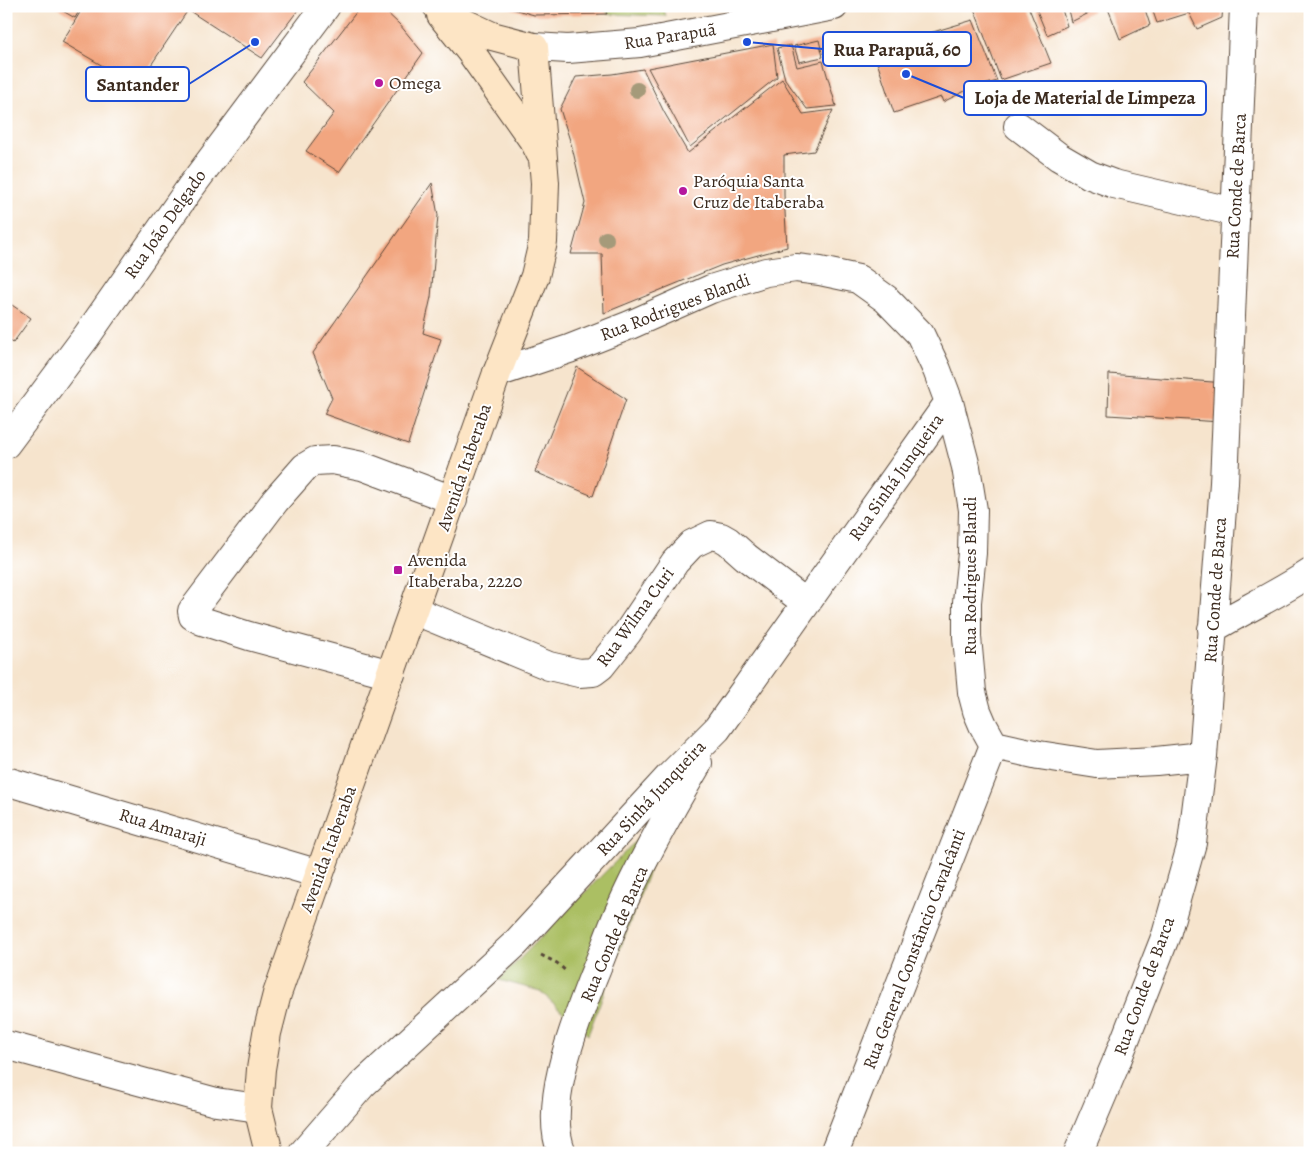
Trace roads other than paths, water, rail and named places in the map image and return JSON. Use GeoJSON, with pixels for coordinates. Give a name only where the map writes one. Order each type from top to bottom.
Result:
{"type":"FeatureCollection","features":[{"type":"Feature","properties":{"kind":"main road"},"geometry":{"type":"LineString","coordinates":[[436,6],[460,21],[492,36],[534,47]]}},
{"type":"Feature","properties":{"kind":"main road"},"geometry":{"type":"LineString","coordinates":[[436,6],[526,130],[543,158]]}},
{"type":"Feature","properties":{"kind":"main road","name":"Avenida Itaberaba"},"geometry":{"type":"LineString","coordinates":[[269,1153],[258,1108],[261,1069],[267,1033],[277,994],[497,373],[535,276],[543,242],[545,183],[534,47]]}},
{"type":"Feature","properties":{"kind":"street","name":"Rua João Delgado"},"geometry":{"type":"LineString","coordinates":[[6,444],[86,337],[190,188],[326,6]]}},
{"type":"Feature","properties":{"kind":"street","name":"Rua Conde de Barca"},"geometry":{"type":"LineString","coordinates":[[1078,1153],[1116,1063],[1166,935],[1192,843],[1203,756],[1224,483],[1244,6]]}},
{"type":"Feature","properties":{"kind":"street","name":"Rua Parapuã"},"geometry":{"type":"LineString","coordinates":[[534,47],[568,49],[640,43],[827,7]]}},
{"type":"Feature","properties":{"kind":"street"},"geometry":{"type":"LineString","coordinates":[[1018,126],[1059,157],[1090,174],[1114,184],[1235,212]]}},
{"type":"Feature","properties":{"kind":"street","name":"Rua Rodrigues Blandi"},"geometry":{"type":"LineString","coordinates":[[497,373],[570,349],[711,289],[766,272],[796,268],[858,279],[886,299],[920,334],[937,370],[949,402],[966,467],[973,510],[972,553],[967,602],[967,637],[972,692],[977,711],[994,744]]}},
{"type":"Feature","properties":{"kind":"street","name":"Rua Sinhá Junqueira"},"geometry":{"type":"LineString","coordinates":[[303,1153],[362,1085],[515,944],[717,729],[949,402]]}},
{"type":"Feature","properties":{"kind":"street"},"geometry":{"type":"LineString","coordinates":[[391,674],[249,636],[202,621],[193,616],[192,611],[275,501],[305,467],[315,461],[333,460],[362,466],[453,500]]}},
{"type":"Feature","properties":{"kind":"street","name":"Rua Wilma Curi"},"geometry":{"type":"LineString","coordinates":[[413,610],[548,666],[579,673],[593,672],[601,666],[628,632],[675,562],[692,544],[712,535],[728,541],[806,603]]}},
{"type":"Feature","properties":{"kind":"street"},"geometry":{"type":"LineString","coordinates":[[1212,629],[1260,601],[1287,588],[1310,573]]}},
{"type":"Feature","properties":{"kind":"street","name":"Rua Conde de Barca"},"geometry":{"type":"LineString","coordinates":[[562,1153],[558,1143],[556,1121],[557,1098],[569,1045],[586,997],[619,914],[635,881],[663,824],[717,729]]}},
{"type":"Feature","properties":{"kind":"street"},"geometry":{"type":"LineString","coordinates":[[994,744],[1039,755],[1097,764],[1203,756]]}},
{"type":"Feature","properties":{"kind":"street","name":"Rua General Constâncio Cavalcânti"},"geometry":{"type":"LineString","coordinates":[[834,1153],[994,744]]}},
{"type":"Feature","properties":{"kind":"street","name":"Rua Amaraji"},"geometry":{"type":"LineString","coordinates":[[6,781],[319,874]]}},
{"type":"Feature","properties":{"kind":"street"},"geometry":{"type":"LineString","coordinates":[[6,1045],[216,1102],[258,1108]]}},
{"type":"Feature","properties":{"kind":"place","name":"Santander"},"geometry":{"type":"Point","coordinates":[255,42]}},
{"type":"Feature","properties":{"kind":"place","name":"Rua Parapuã, 60"},"geometry":{"type":"Point","coordinates":[747,42]}},
{"type":"Feature","properties":{"kind":"place","name":"Loja de Material de Limpeza"},"geometry":{"type":"Point","coordinates":[906,74]}},
{"type":"Feature","properties":{"kind":"place","name":"Omega"},"geometry":{"type":"Point","coordinates":[379,83]}},
{"type":"Feature","properties":{"kind":"place","name":"Paróquia Santa Cruz de Itaberaba"},"geometry":{"type":"Point","coordinates":[683,191]}},
{"type":"Feature","properties":{"kind":"place","name":"Avenida Itaberaba, 2220"},"geometry":{"type":"Point","coordinates":[398,570]}}]}
